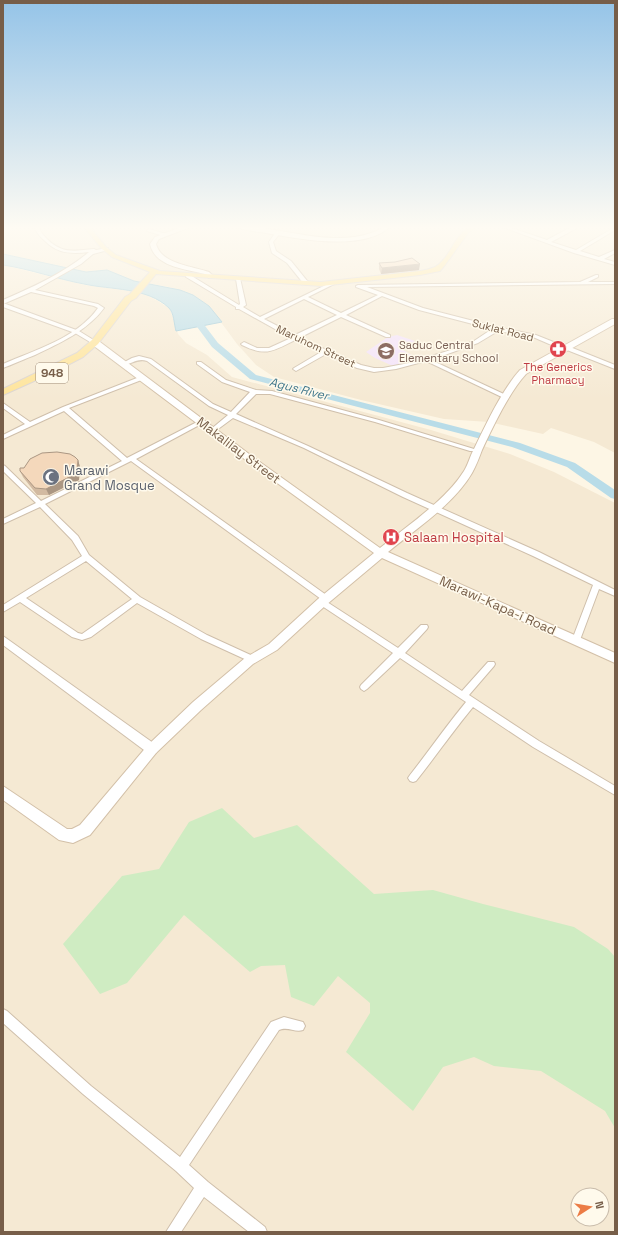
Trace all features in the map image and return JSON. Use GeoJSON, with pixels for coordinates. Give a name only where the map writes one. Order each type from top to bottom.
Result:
{"type":"FeatureCollection","features":[{"type":"Feature","properties":{"kind":"main road","name":"948"},"geometry":{"type":"LineString","coordinates":[[3,396],[70,364],[83,356],[96,343],[144,284]]}},
{"type":"Feature","properties":{"kind":"main road"},"geometry":{"type":"LineString","coordinates":[[3,792],[64,835],[73,836],[85,830],[152,749],[197,706],[252,659],[273,647],[324,600],[449,496],[462,481],[475,449],[506,397],[523,372],[615,321]]}},
{"type":"Feature","properties":{"kind":"main road","name":"948"},"geometry":{"type":"LineString","coordinates":[[3,392],[68,362],[96,343]]}},
{"type":"Feature","properties":{"kind":"main road","name":"Makalilay Street"},"geometry":{"type":"LineString","coordinates":[[96,343],[212,431],[354,535],[382,553]]}},
{"type":"Feature","properties":{"kind":"main road","name":"Marawi-Kapa-i Road"},"geometry":{"type":"LineString","coordinates":[[382,553],[615,658]]}},
{"type":"Feature","properties":{"kind":"street"},"geometry":{"type":"LineString","coordinates":[[3,304],[42,284]]}},
{"type":"Feature","properties":{"kind":"street","name":"Maruhom Street"},"geometry":{"type":"LineString","coordinates":[[200,284],[238,308],[295,337],[352,364],[372,370],[389,369],[425,359],[475,342],[497,329]]}},
{"type":"Feature","properties":{"kind":"street"},"geometry":{"type":"LineString","coordinates":[[238,308],[243,305],[239,284]]}},
{"type":"Feature","properties":{"kind":"street"},"geometry":{"type":"LineString","coordinates":[[260,319],[331,284]]}},
{"type":"Feature","properties":{"kind":"street","name":"Suklat Road"},"geometry":{"type":"LineString","coordinates":[[355,284],[381,295],[421,309],[497,329],[534,336],[615,367]]}},
{"type":"Feature","properties":{"kind":"street"},"geometry":{"type":"LineString","coordinates":[[358,286],[593,284]]}},
{"type":"Feature","properties":{"kind":"street"},"geometry":{"type":"LineString","coordinates":[[3,366],[77,332],[100,310],[100,306],[31,290]]}},
{"type":"Feature","properties":{"kind":"street"},"geometry":{"type":"LineString","coordinates":[[244,344],[253,349],[265,351],[381,295]]}},
{"type":"Feature","properties":{"kind":"street"},"geometry":{"type":"LineString","coordinates":[[303,297],[388,336]]}},
{"type":"Feature","properties":{"kind":"street"},"geometry":{"type":"LineString","coordinates":[[3,304],[77,332],[96,343]]}},
{"type":"Feature","properties":{"kind":"street"},"geometry":{"type":"LineString","coordinates":[[296,369],[325,352]]}},
{"type":"Feature","properties":{"kind":"street"},"geometry":{"type":"LineString","coordinates":[[124,364],[138,357],[149,360],[211,405],[306,447],[395,490],[536,554],[615,593]]}},
{"type":"Feature","properties":{"kind":"street"},"geometry":{"type":"LineString","coordinates":[[425,359],[506,397]]}},
{"type":"Feature","properties":{"kind":"street"},"geometry":{"type":"LineString","coordinates":[[199,363],[224,381],[255,392],[270,392],[299,399],[475,449]]}},
{"type":"Feature","properties":{"kind":"street"},"geometry":{"type":"LineString","coordinates":[[3,437],[65,408],[142,378]]}},
{"type":"Feature","properties":{"kind":"street"},"geometry":{"type":"LineString","coordinates":[[212,431],[232,415],[255,392]]}},
{"type":"Feature","properties":{"kind":"street"},"geometry":{"type":"LineString","coordinates":[[3,405],[28,424]]}},
{"type":"Feature","properties":{"kind":"street"},"geometry":{"type":"LineString","coordinates":[[65,408],[128,459],[398,654],[536,744],[615,791]]}},
{"type":"Feature","properties":{"kind":"street"},"geometry":{"type":"LineString","coordinates":[[3,522],[100,475],[201,422]]}},
{"type":"Feature","properties":{"kind":"street"},"geometry":{"type":"LineString","coordinates":[[3,467],[75,538],[86,557],[137,599],[204,637],[252,659]]}},
{"type":"Feature","properties":{"kind":"street"},"geometry":{"type":"LineString","coordinates":[[3,609],[86,557]]}},
{"type":"Feature","properties":{"kind":"street"},"geometry":{"type":"LineString","coordinates":[[576,640],[597,584]]}},
{"type":"Feature","properties":{"kind":"street"},"geometry":{"type":"LineString","coordinates":[[20,598],[74,635],[82,637],[88,635],[137,599]]}},
{"type":"Feature","properties":{"kind":"street"},"geometry":{"type":"LineString","coordinates":[[364,687],[424,627]]}},
{"type":"Feature","properties":{"kind":"street"},"geometry":{"type":"LineString","coordinates":[[3,640],[152,749]]}},
{"type":"Feature","properties":{"kind":"street"},"geometry":{"type":"LineString","coordinates":[[463,696],[492,664]]}},
{"type":"Feature","properties":{"kind":"street"},"geometry":{"type":"LineString","coordinates":[[413,778],[443,740],[448,730],[472,702]]}},
{"type":"Feature","properties":{"kind":"street"},"geometry":{"type":"LineString","coordinates":[[3,1015],[87,1090],[181,1166],[203,1187],[260,1232]]}},
{"type":"Feature","properties":{"kind":"street"},"geometry":{"type":"LineString","coordinates":[[181,1166],[275,1026],[281,1022],[299,1026]]}},
{"type":"Feature","properties":{"kind":"street"},"geometry":{"type":"LineString","coordinates":[[173,1232],[203,1187]]}},
{"type":"Feature","properties":{"kind":"shaded area"},"geometry":{"type":"Polygon","coordinates":[[[3,284],[79,284],[144,294],[170,309],[178,334],[186,343],[207,355],[232,377],[431,430],[510,454],[554,472],[615,503],[615,1232],[3,1232],[3,284]]]}},
{"type":"Feature","properties":{"kind":"shaded area"},"geometry":{"type":"Polygon","coordinates":[[[149,284],[615,284],[615,453],[594,442],[551,428],[543,434],[489,422],[444,419],[361,400],[274,377],[256,365],[237,344],[209,306],[193,295],[169,287],[149,284]]]}},
{"type":"Feature","properties":{"kind":"shaded area","name":"Saduc Central Elementary School"},"geometry":{"type":"Polygon","coordinates":[[[397,335],[415,341],[403,350],[418,359],[393,366],[366,352],[388,337],[397,335]]]}},
{"type":"Feature","properties":{"kind":"green space"},"geometry":{"type":"Polygon","coordinates":[[[222,808],[254,838],[297,825],[374,894],[433,890],[574,927],[608,949],[615,957],[615,1128],[605,1111],[541,1071],[494,1066],[474,1057],[443,1067],[413,1111],[346,1052],[370,1013],[370,1003],[338,976],[314,1006],[291,997],[285,965],[261,966],[250,972],[184,915],[127,983],[100,994],[63,944],[122,876],[159,869],[189,822],[222,808]]]}},
{"type":"Feature","properties":{"kind":"water"},"geometry":{"type":"Polygon","coordinates":[[[83,284],[147,284],[180,290],[193,295],[209,306],[222,322],[176,331],[171,310],[160,301],[150,296],[128,290],[83,284]]]}},
{"type":"Feature","properties":{"kind":"building","name":"Marawi Grand Mosque"},"geometry":{"type":"Polygon","coordinates":[[[57,452],[70,454],[78,460],[77,473],[46,489],[35,488],[20,471],[20,468],[24,468],[30,459],[42,453],[57,452]]]}},
{"type":"Feature","properties":{"kind":"waterway","name":"Agus River"},"geometry":{"type":"LineString","coordinates":[[190,312],[215,345],[253,377],[516,445],[571,465],[615,495]]}},
{"type":"Feature","properties":{"kind":"place","name":"The Generics Pharmacy"},"geometry":{"type":"Point","coordinates":[558,349]}},
{"type":"Feature","properties":{"kind":"place","name":"Saduc Central Elementary School"},"geometry":{"type":"Point","coordinates":[386,351]}},
{"type":"Feature","properties":{"kind":"place","name":"Marawi Grand Mosque"},"geometry":{"type":"Point","coordinates":[51,477]}},
{"type":"Feature","properties":{"kind":"place","name":"Salaam Hospital"},"geometry":{"type":"Point","coordinates":[391,537]}}]}
